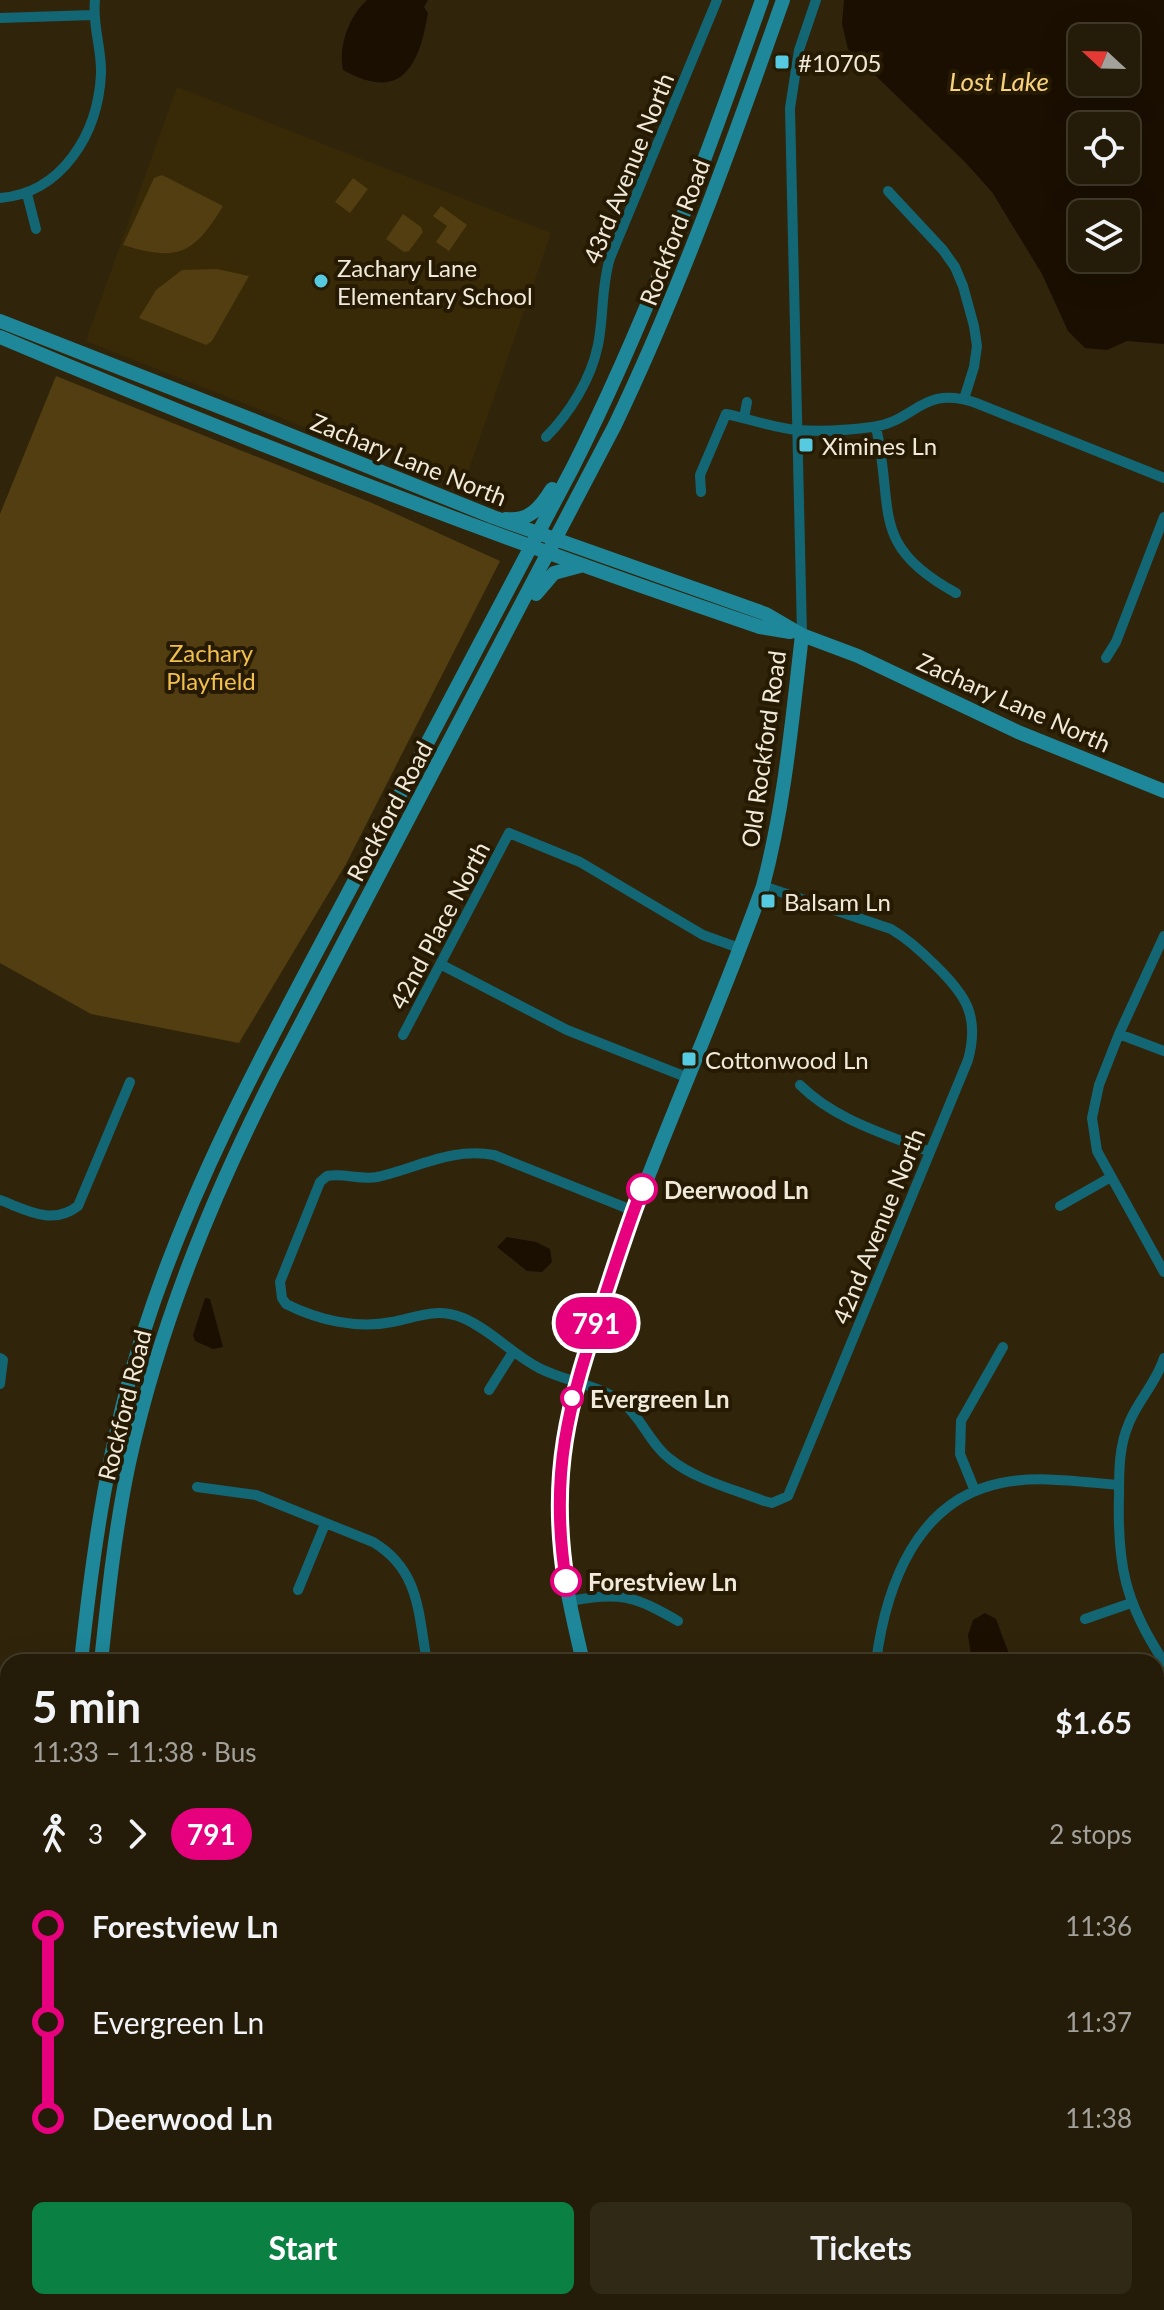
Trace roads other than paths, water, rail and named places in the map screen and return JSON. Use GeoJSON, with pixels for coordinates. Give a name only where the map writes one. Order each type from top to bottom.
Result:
{"type":"FeatureCollection","features":[{"type":"Feature","properties":{"kind":"main road","name":"Rockford Road"},"geometry":{"type":"LineString","coordinates":[[82,1654],[98,1525],[116,1433],[144,1330],[183,1222],[241,1097],[589,436],[666,263],[762,0]]}},
{"type":"Feature","properties":{"kind":"main road","name":"Rockford Road"},"geometry":{"type":"LineString","coordinates":[[102,1654],[115,1541],[129,1463],[151,1375],[192,1252],[238,1145],[615,425],[660,329],[703,222],[783,0]]}},
{"type":"Feature","properties":{"kind":"main road","name":"Zachary Lane North"},"geometry":{"type":"LineString","coordinates":[[0,321],[493,517],[766,614],[802,635],[858,656],[1018,732],[1164,791]]}},
{"type":"Feature","properties":{"kind":"main road","name":"Zachary Lane North"},"geometry":{"type":"LineString","coordinates":[[0,337],[278,451],[530,548],[760,627],[802,635]]}},
{"type":"Feature","properties":{"kind":"main road"},"geometry":{"type":"LineString","coordinates":[[493,517],[513,520],[529,516],[541,506],[589,436]]}},
{"type":"Feature","properties":{"kind":"main road"},"geometry":{"type":"LineString","coordinates":[[474,695],[490,685],[545,582],[563,569],[584,566]]}},
{"type":"Feature","properties":{"kind":"main road"},"geometry":{"type":"LineString","coordinates":[[699,606],[704,591]]}},
{"type":"Feature","properties":{"kind":"main road","name":"Old Rockford Road"},"geometry":{"type":"LineString","coordinates":[[581,1654],[569,1601],[559,1526],[562,1446],[577,1382],[634,1211],[763,886],[788,769],[802,635]]}},
{"type":"Feature","properties":{"kind":"street"},"geometry":{"type":"LineString","coordinates":[[0,198],[27,194],[54,178],[76,154],[92,117],[101,76],[93,15],[95,0]]}},
{"type":"Feature","properties":{"kind":"street","name":"43rd Avenue North"},"geometry":{"type":"LineString","coordinates":[[546,437],[566,416],[595,358],[605,273],[610,258],[717,0]]}},
{"type":"Feature","properties":{"kind":"street","name":"Old Rockford Road"},"geometry":{"type":"LineString","coordinates":[[802,635],[790,108],[799,50],[816,0]]}},
{"type":"Feature","properties":{"kind":"street"},"geometry":{"type":"LineString","coordinates":[[0,18],[93,15]]}},
{"type":"Feature","properties":{"kind":"street"},"geometry":{"type":"LineString","coordinates":[[888,191],[943,250],[963,286],[977,346],[964,399]]}},
{"type":"Feature","properties":{"kind":"street"},"geometry":{"type":"LineString","coordinates":[[27,194],[36,229]]}},
{"type":"Feature","properties":{"kind":"street"},"geometry":{"type":"LineString","coordinates":[[701,492],[700,475],[726,414],[798,430],[876,427],[942,397],[964,399],[1164,478]]}},
{"type":"Feature","properties":{"kind":"street"},"geometry":{"type":"LineString","coordinates":[[744,418],[747,402]]}},
{"type":"Feature","properties":{"kind":"street"},"geometry":{"type":"LineString","coordinates":[[876,427],[887,514],[900,548],[910,563],[928,578],[956,593]]}},
{"type":"Feature","properties":{"kind":"street"},"geometry":{"type":"LineString","coordinates":[[1106,658],[1116,642],[1164,517]]}},
{"type":"Feature","properties":{"kind":"street","name":"42nd Place North"},"geometry":{"type":"LineString","coordinates":[[403,1035],[509,833],[580,862],[703,935],[739,948]]}},
{"type":"Feature","properties":{"kind":"street","name":"42nd Avenue North"},"geometry":{"type":"LineString","coordinates":[[577,1382],[600,1390],[624,1404],[663,1452],[685,1469],[772,1503],[788,1496],[972,1044],[970,1013],[965,999],[951,980],[907,939],[891,929],[763,886]]}},
{"type":"Feature","properties":{"kind":"street"},"geometry":{"type":"LineString","coordinates":[[1164,936],[1119,1034],[1099,1085],[1092,1118],[1097,1151],[1164,1272]]}},
{"type":"Feature","properties":{"kind":"street"},"geometry":{"type":"LineString","coordinates":[[440,964],[567,1030],[686,1077]]}},
{"type":"Feature","properties":{"kind":"street"},"geometry":{"type":"LineString","coordinates":[[1119,1034],[1164,1051]]}},
{"type":"Feature","properties":{"kind":"street"},"geometry":{"type":"LineString","coordinates":[[0,1200],[41,1216],[60,1216],[78,1206],[130,1082]]}},
{"type":"Feature","properties":{"kind":"street"},"geometry":{"type":"LineString","coordinates":[[800,1085],[822,1106],[930,1152]]}},
{"type":"Feature","properties":{"kind":"street"},"geometry":{"type":"LineString","coordinates":[[577,1382],[542,1369],[513,1352],[478,1325],[444,1312],[365,1324],[311,1315],[286,1304],[280,1282],[320,1182],[327,1176],[374,1178],[449,1155],[480,1152],[634,1211]]}},
{"type":"Feature","properties":{"kind":"street"},"geometry":{"type":"LineString","coordinates":[[1060,1206],[1111,1177]]}},
{"type":"Feature","properties":{"kind":"street"},"geometry":{"type":"LineString","coordinates":[[975,1491],[960,1454],[961,1421],[1003,1347]]}},
{"type":"Feature","properties":{"kind":"street"},"geometry":{"type":"LineString","coordinates":[[489,1390],[513,1352]]}},
{"type":"Feature","properties":{"kind":"street"},"geometry":{"type":"LineString","coordinates":[[0,1358],[3,1360],[0,1384]]}},
{"type":"Feature","properties":{"kind":"street"},"geometry":{"type":"LineString","coordinates":[[1159,1654],[1131,1603],[1120,1553],[1119,1485],[1123,1439],[1164,1358]]}},
{"type":"Feature","properties":{"kind":"street"},"geometry":{"type":"LineString","coordinates":[[878,1654],[883,1625],[910,1549],[936,1515],[954,1501],[975,1491],[1015,1481],[1053,1480],[1119,1485]]}},
{"type":"Feature","properties":{"kind":"street"},"geometry":{"type":"LineString","coordinates":[[197,1487],[256,1495],[373,1542],[404,1568],[415,1596],[426,1654]]}},
{"type":"Feature","properties":{"kind":"street"},"geometry":{"type":"LineString","coordinates":[[298,1590],[325,1524]]}},
{"type":"Feature","properties":{"kind":"street"},"geometry":{"type":"LineString","coordinates":[[569,1601],[623,1596],[637,1598],[678,1621]]}},
{"type":"Feature","properties":{"kind":"street"},"geometry":{"type":"LineString","coordinates":[[1085,1619],[1131,1603]]}},
{"type":"Feature","properties":{"kind":"water"},"geometry":{"type":"Polygon","coordinates":[[[367,0],[428,0],[424,7],[428,13],[424,32],[413,63],[404,74],[393,80],[380,82],[363,79],[343,70],[342,52],[346,32],[367,0]]]}},
{"type":"Feature","properties":{"kind":"water","name":"Lost Lake"},"geometry":{"type":"Polygon","coordinates":[[[844,0],[1164,0],[1164,344],[1127,341],[1107,350],[1085,348],[1068,331],[1042,274],[992,192],[848,49],[842,24],[844,0]]]}},
{"type":"Feature","properties":{"kind":"water"},"geometry":{"type":"Polygon","coordinates":[[[507,1237],[536,1242],[550,1249],[552,1262],[542,1272],[527,1271],[497,1247],[507,1237]]]}},
{"type":"Feature","properties":{"kind":"water"},"geometry":{"type":"Polygon","coordinates":[[[205,1298],[210,1299],[223,1347],[213,1349],[195,1341],[193,1335],[205,1298]]]}},
{"type":"Feature","properties":{"kind":"water"},"geometry":{"type":"Polygon","coordinates":[[[985,1613],[996,1619],[1009,1654],[971,1654],[968,1635],[973,1620],[985,1613]]]}},
{"type":"Feature","properties":{"kind":"place","name":"#10705"},"geometry":{"type":"Point","coordinates":[782,62]}},
{"type":"Feature","properties":{"kind":"place","name":"Zachary Lane Elementary School"},"geometry":{"type":"Point","coordinates":[321,281]}},
{"type":"Feature","properties":{"kind":"place","name":"Ximines Ln"},"geometry":{"type":"Point","coordinates":[806,445]}},
{"type":"Feature","properties":{"kind":"place","name":"Balsam Ln"},"geometry":{"type":"Point","coordinates":[768,901]}},
{"type":"Feature","properties":{"kind":"place","name":"Cottonwood Ln"},"geometry":{"type":"Point","coordinates":[689,1059]}},
{"type":"Feature","properties":{"kind":"place","name":"Deerwood Ln"},"geometry":{"type":"Point","coordinates":[642,1189]}},
{"type":"Feature","properties":{"kind":"place","name":"Evergreen Ln"},"geometry":{"type":"Point","coordinates":[572,1398]}},
{"type":"Feature","properties":{"kind":"place","name":"Forestview Ln"},"geometry":{"type":"Point","coordinates":[566,1581]}},
{"type":"Feature","properties":{"kind":"park label","name":"Zachary Playfield"},"geometry":{"type":"Point","coordinates":[211,666]}}]}
